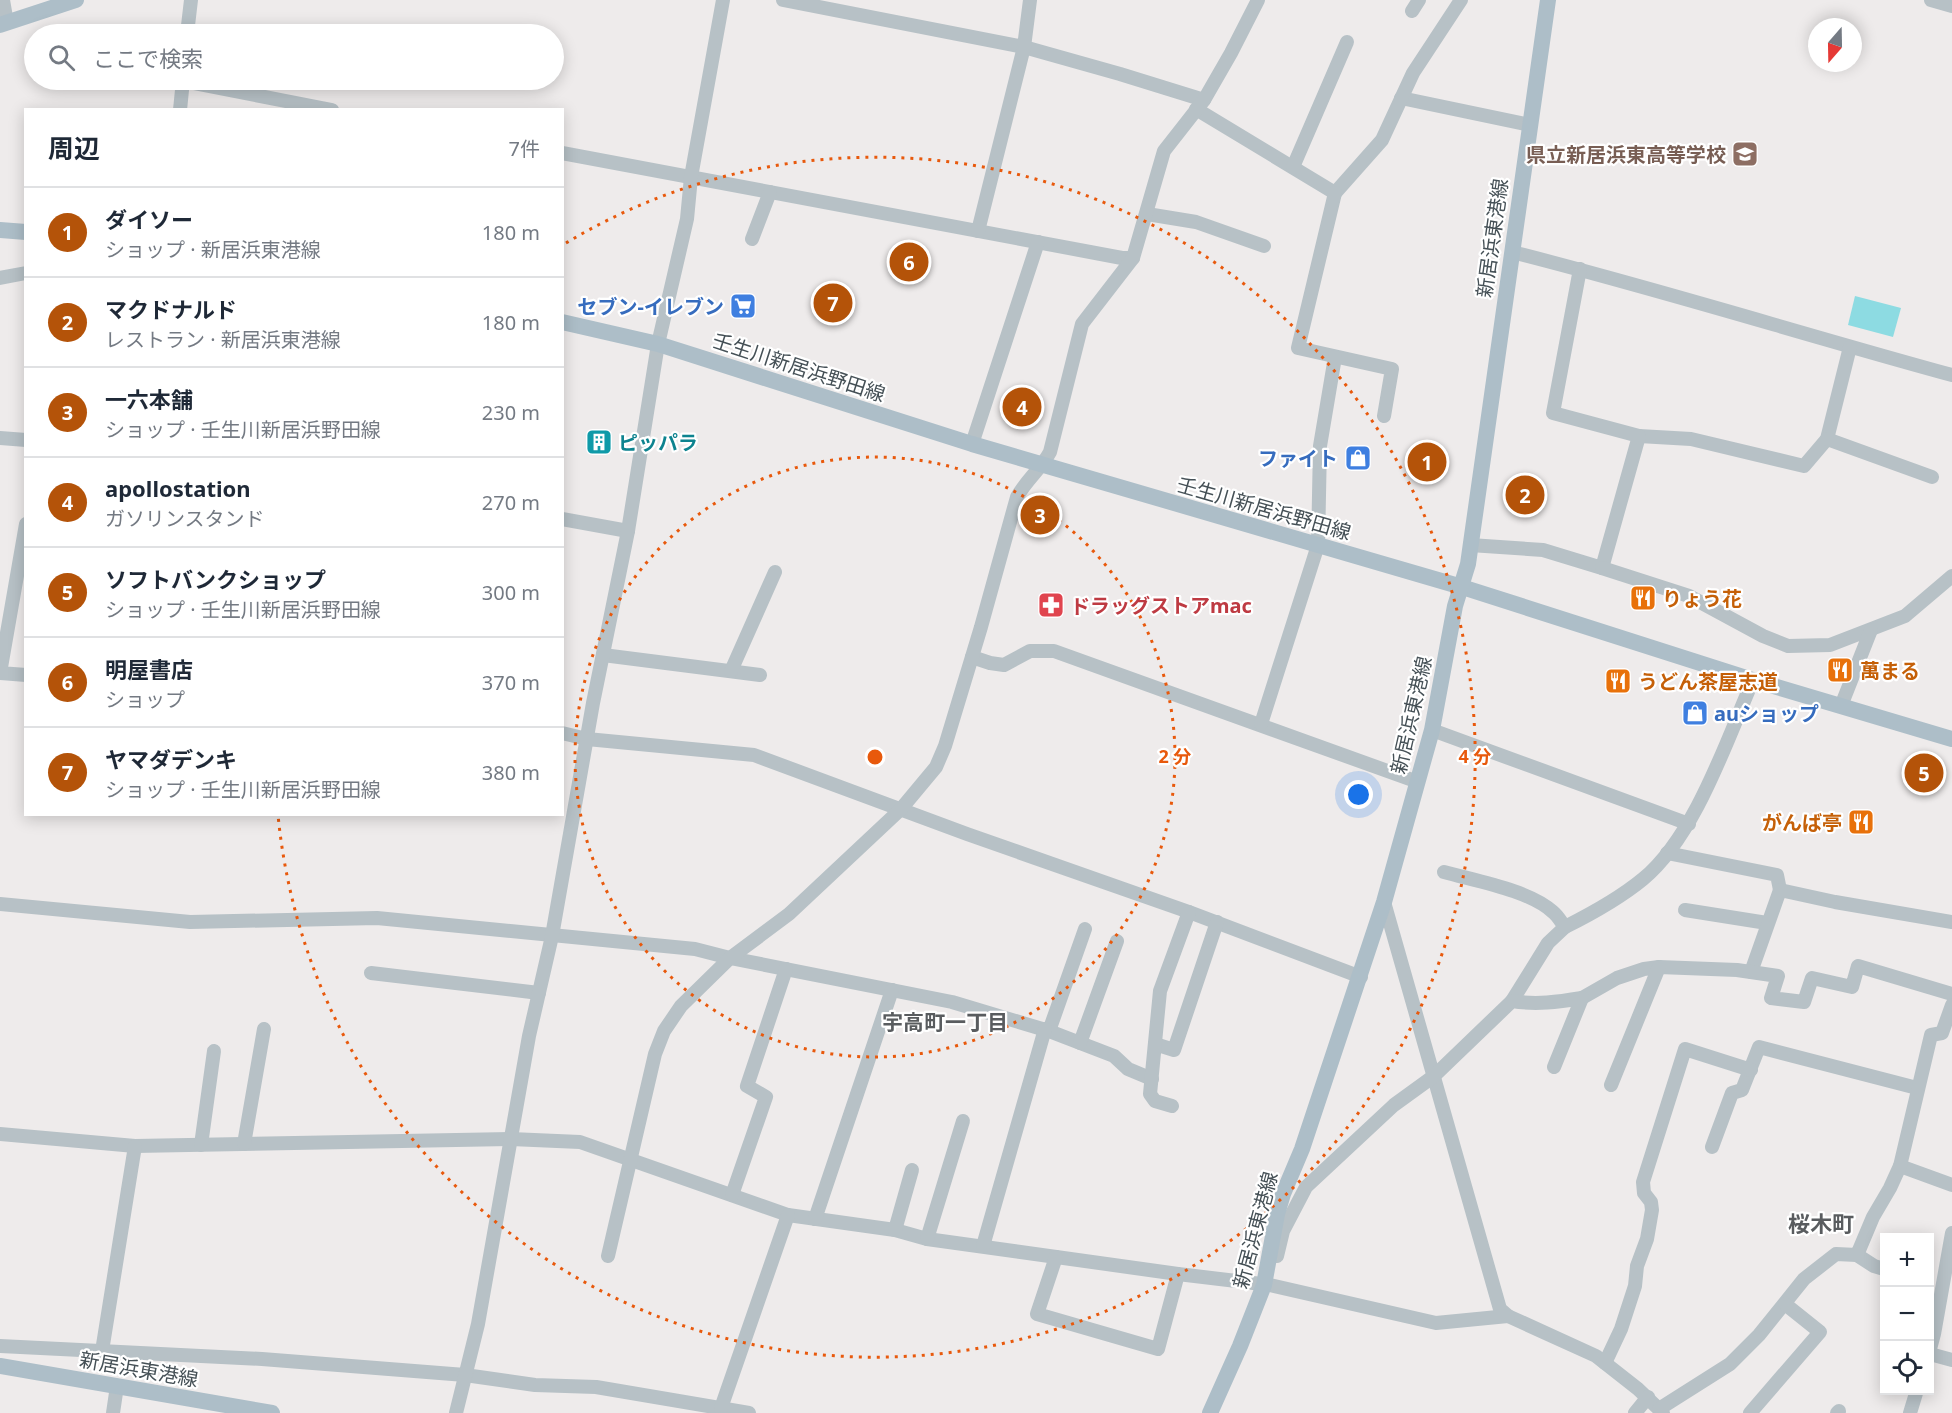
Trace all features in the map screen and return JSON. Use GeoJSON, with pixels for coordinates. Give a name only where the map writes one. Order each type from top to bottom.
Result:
{"type":"FeatureCollection","features":[{"type":"Feature","properties":{"kind":"main road"},"geometry":{"type":"LineString","coordinates":[[3,24],[76,0]]}},
{"type":"Feature","properties":{"kind":"main road","name":"新居浜東港線"},"geometry":{"type":"LineString","coordinates":[[1210,1413],[1267,1285],[1277,1214],[1302,1149],[1361,977],[1432,730],[1455,606],[1468,564],[1548,0]]}},
{"type":"Feature","properties":{"kind":"main road"},"geometry":{"type":"LineString","coordinates":[[0,230],[24,232]]}},
{"type":"Feature","properties":{"kind":"main road","name":"壬生川新居浜野田線"},"geometry":{"type":"LineString","coordinates":[[564,322],[658,344],[972,444],[1462,587],[1753,680],[1952,739]]}},
{"type":"Feature","properties":{"kind":"main road","name":"新居浜東港線"},"geometry":{"type":"LineString","coordinates":[[0,1366],[245,1411],[272,1413]]}},
{"type":"Feature","properties":{"kind":"street"},"geometry":{"type":"LineString","coordinates":[[3,0],[3,24]]}},
{"type":"Feature","properties":{"kind":"street"},"geometry":{"type":"LineString","coordinates":[[188,24],[191,0]]}},
{"type":"Feature","properties":{"kind":"street"},"geometry":{"type":"LineString","coordinates":[[456,1413],[478,1324],[511,1139],[552,936],[586,739],[628,531],[658,344],[687,219],[691,177],[723,0]]}},
{"type":"Feature","properties":{"kind":"street"},"geometry":{"type":"LineString","coordinates":[[783,0],[1024,47],[1120,74],[1200,104],[1335,193]]}},
{"type":"Feature","properties":{"kind":"street"},"geometry":{"type":"LineString","coordinates":[[978,231],[1024,47],[1030,0]]}},
{"type":"Feature","properties":{"kind":"street"},"geometry":{"type":"LineString","coordinates":[[608,1256],[655,1054],[664,1031],[681,1006],[730,958],[789,914],[901,809],[936,768],[972,657],[1017,497],[1022,486],[1043,465],[1050,452],[1082,324],[1133,258],[1164,151],[1200,104],[1231,53],[1258,0]]}},
{"type":"Feature","properties":{"kind":"street"},"geometry":{"type":"LineString","coordinates":[[1384,416],[1392,369],[1298,348],[1335,193],[1382,140],[1413,73],[1461,0]]}},
{"type":"Feature","properties":{"kind":"street"},"geometry":{"type":"LineString","coordinates":[[1931,0],[1952,6]]}},
{"type":"Feature","properties":{"kind":"street"},"geometry":{"type":"LineString","coordinates":[[1293,167],[1347,42]]}},
{"type":"Feature","properties":{"kind":"street"},"geometry":{"type":"LineString","coordinates":[[180,108],[182,90]]}},
{"type":"Feature","properties":{"kind":"street"},"geometry":{"type":"LineString","coordinates":[[233,90],[322,108]]}},
{"type":"Feature","properties":{"kind":"street"},"geometry":{"type":"LineString","coordinates":[[1401,98],[1530,125]]}},
{"type":"Feature","properties":{"kind":"street"},"geometry":{"type":"LineString","coordinates":[[564,153],[1122,258],[1133,258]]}},
{"type":"Feature","properties":{"kind":"street"},"geometry":{"type":"LineString","coordinates":[[752,239],[770,192]]}},
{"type":"Feature","properties":{"kind":"street"},"geometry":{"type":"LineString","coordinates":[[1147,214],[1196,222],[1264,246]]}},
{"type":"Feature","properties":{"kind":"street"},"geometry":{"type":"LineString","coordinates":[[972,444],[1038,242]]}},
{"type":"Feature","properties":{"kind":"street"},"geometry":{"type":"LineString","coordinates":[[1512,252],[1580,269],[1952,375]]}},
{"type":"Feature","properties":{"kind":"street"},"geometry":{"type":"LineString","coordinates":[[1580,269],[1553,413],[1639,436],[1691,439],[1804,466],[1827,439],[1850,347]]}},
{"type":"Feature","properties":{"kind":"street"},"geometry":{"type":"LineString","coordinates":[[0,278],[24,273]]}},
{"type":"Feature","properties":{"kind":"street"},"geometry":{"type":"LineString","coordinates":[[1261,724],[1318,545],[1320,446],[1335,357]]}},
{"type":"Feature","properties":{"kind":"street"},"geometry":{"type":"LineString","coordinates":[[1602,568],[1639,436]]}},
{"type":"Feature","properties":{"kind":"street"},"geometry":{"type":"LineString","coordinates":[[0,438],[24,440]]}},
{"type":"Feature","properties":{"kind":"street"},"geometry":{"type":"LineString","coordinates":[[1827,439],[1932,477]]}},
{"type":"Feature","properties":{"kind":"street"},"geometry":{"type":"LineString","coordinates":[[564,519],[628,531]]}},
{"type":"Feature","properties":{"kind":"street"},"geometry":{"type":"LineString","coordinates":[[24,535],[0,673],[24,675]]}},
{"type":"Feature","properties":{"kind":"street"},"geometry":{"type":"LineString","coordinates":[[1470,545],[1543,550],[1602,568],[1689,596],[1763,636],[1788,646],[1830,645],[1905,616],[1952,576]]}},
{"type":"Feature","properties":{"kind":"street"},"geometry":{"type":"LineString","coordinates":[[731,671],[775,572]]}},
{"type":"Feature","properties":{"kind":"street"},"geometry":{"type":"LineString","coordinates":[[1841,706],[1871,630]]}},
{"type":"Feature","properties":{"kind":"street"},"geometry":{"type":"LineString","coordinates":[[972,657],[1004,665],[1030,651],[1054,651],[1418,782]]}},
{"type":"Feature","properties":{"kind":"street"},"geometry":{"type":"LineString","coordinates":[[603,656],[760,675]]}},
{"type":"Feature","properties":{"kind":"street"},"geometry":{"type":"LineString","coordinates":[[1267,1285],[1283,1231],[1306,1187],[1394,1105],[1434,1076],[1512,1001],[1548,943],[1564,927],[1598,909],[1644,879],[1667,853],[1689,824],[1753,680]]}},
{"type":"Feature","properties":{"kind":"street"},"geometry":{"type":"LineString","coordinates":[[1432,730],[1689,824]]}},
{"type":"Feature","properties":{"kind":"street"},"geometry":{"type":"LineString","coordinates":[[564,734],[586,739],[754,755],[1217,922],[1361,977]]}},
{"type":"Feature","properties":{"kind":"street"},"geometry":{"type":"LineString","coordinates":[[1667,853],[1777,875],[1780,890],[1751,972]]}},
{"type":"Feature","properties":{"kind":"street"},"geometry":{"type":"LineString","coordinates":[[1444,872],[1516,892],[1553,912],[1564,927]]}},
{"type":"Feature","properties":{"kind":"street"},"geometry":{"type":"LineString","coordinates":[[1780,890],[1835,902],[1952,921]]}},
{"type":"Feature","properties":{"kind":"street"},"geometry":{"type":"LineString","coordinates":[[1384,902],[1500,1309],[1508,1316],[1564,1341],[1605,1363],[1648,1397],[1661,1411],[1730,1364],[1759,1335],[1804,1279],[1836,1254],[1857,1255],[1880,1268]]}},
{"type":"Feature","properties":{"kind":"street"},"geometry":{"type":"LineString","coordinates":[[0,904],[190,922],[377,918],[695,949],[952,1002],[1047,1030],[1114,1056],[1128,1069],[1152,1079]]}},
{"type":"Feature","properties":{"kind":"street"},"geometry":{"type":"LineString","coordinates":[[1685,910],[1767,923]]}},
{"type":"Feature","properties":{"kind":"street"},"geometry":{"type":"LineString","coordinates":[[1172,1106],[1155,1101],[1150,1094],[1160,991],[1189,912]]}},
{"type":"Feature","properties":{"kind":"street"},"geometry":{"type":"LineString","coordinates":[[1155,1044],[1174,1050],[1217,922]]}},
{"type":"Feature","properties":{"kind":"street"},"geometry":{"type":"LineString","coordinates":[[983,1245],[1047,1030],[1085,929]]}},
{"type":"Feature","properties":{"kind":"street"},"geometry":{"type":"LineString","coordinates":[[1080,1043],[1117,940]]}},
{"type":"Feature","properties":{"kind":"street"},"geometry":{"type":"LineString","coordinates":[[1512,1001],[1530,1004],[1557,1003],[1582,998],[1617,978],[1644,969],[1659,967],[1751,972],[1778,976],[1771,998],[1804,1002],[1812,978],[1852,987],[1858,966],[1952,994]]}},
{"type":"Feature","properties":{"kind":"street"},"geometry":{"type":"LineString","coordinates":[[1611,1085],[1659,967]]}},
{"type":"Feature","properties":{"kind":"street"},"geometry":{"type":"LineString","coordinates":[[732,1195],[766,1097],[747,1086],[786,969]]}},
{"type":"Feature","properties":{"kind":"street"},"geometry":{"type":"LineString","coordinates":[[371,973],[539,993]]}},
{"type":"Feature","properties":{"kind":"street"},"geometry":{"type":"LineString","coordinates":[[815,1219],[892,990]]}},
{"type":"Feature","properties":{"kind":"street"},"geometry":{"type":"LineString","coordinates":[[1554,1067],[1582,998]]}},
{"type":"Feature","properties":{"kind":"street"},"geometry":{"type":"LineString","coordinates":[[1857,1255],[1873,1217],[1900,1166],[1931,1035],[1942,1034],[1952,1005]]}},
{"type":"Feature","properties":{"kind":"street"},"geometry":{"type":"LineString","coordinates":[[244,1144],[264,1029]]}},
{"type":"Feature","properties":{"kind":"street"},"geometry":{"type":"LineString","coordinates":[[1712,1147],[1732,1093],[1742,1090],[1759,1047],[1917,1088]]}},
{"type":"Feature","properties":{"kind":"street"},"geometry":{"type":"LineString","coordinates":[[1605,1363],[1622,1329],[1635,1286],[1637,1266],[1647,1239],[1652,1210],[1651,1202],[1644,1193],[1643,1182],[1685,1049],[1751,1070]]}},
{"type":"Feature","properties":{"kind":"street"},"geometry":{"type":"LineString","coordinates":[[201,1145],[214,1051]]}},
{"type":"Feature","properties":{"kind":"street"},"geometry":{"type":"LineString","coordinates":[[927,1239],[963,1121]]}},
{"type":"Feature","properties":{"kind":"street"},"geometry":{"type":"LineString","coordinates":[[0,1134],[135,1146],[511,1139],[580,1142],[788,1215],[895,1230],[927,1239],[1267,1285],[1436,1323],[1508,1316]]}},
{"type":"Feature","properties":{"kind":"street"},"geometry":{"type":"LineString","coordinates":[[102,1351],[135,1146]]}},
{"type":"Feature","properties":{"kind":"street"},"geometry":{"type":"LineString","coordinates":[[1900,1166],[1952,1185]]}},
{"type":"Feature","properties":{"kind":"street"},"geometry":{"type":"LineString","coordinates":[[895,1230],[912,1170]]}},
{"type":"Feature","properties":{"kind":"street"},"geometry":{"type":"LineString","coordinates":[[721,1408],[788,1215]]}},
{"type":"Feature","properties":{"kind":"street"},"geometry":{"type":"LineString","coordinates":[[1932,1341],[1936,1283],[1949,1258],[1952,1233]]}},
{"type":"Feature","properties":{"kind":"street"},"geometry":{"type":"LineString","coordinates":[[1056,1257],[1037,1314],[1158,1349],[1178,1274]]}},
{"type":"Feature","properties":{"kind":"street"},"geometry":{"type":"LineString","coordinates":[[1750,1413],[1820,1332],[1785,1304]]}},
{"type":"Feature","properties":{"kind":"street"},"geometry":{"type":"LineString","coordinates":[[0,1346],[262,1359],[465,1375],[535,1385],[597,1387],[749,1413]]}},
{"type":"Feature","properties":{"kind":"street"},"geometry":{"type":"LineString","coordinates":[[1934,1354],[1952,1360]]}},
{"type":"Feature","properties":{"kind":"street"},"geometry":{"type":"LineString","coordinates":[[113,1413],[117,1386]]}},
{"type":"Feature","properties":{"kind":"street"},"geometry":{"type":"LineString","coordinates":[[1910,1413],[1915,1395]]}},
{"type":"Feature","properties":{"kind":"street"},"geometry":{"type":"LineString","coordinates":[[1635,1413],[1648,1397]]}},
{"type":"Feature","properties":{"kind":"water"},"geometry":{"type":"Polygon","coordinates":[[[1855,296],[1901,308],[1893,337],[1848,325],[1855,296]]]}},
{"type":"Feature","properties":{"kind":"place","name":"県立新居浜東高等学校"},"geometry":{"type":"Point","coordinates":[1745,154]}},
{"type":"Feature","properties":{"kind":"place","name":"明屋書店"},"geometry":{"type":"Point","coordinates":[909,262]}},
{"type":"Feature","properties":{"kind":"place","name":"ヤマダデンキ"},"geometry":{"type":"Point","coordinates":[833,303]}},
{"type":"Feature","properties":{"kind":"place","name":"セブン-イレブン"},"geometry":{"type":"Point","coordinates":[743,306]}},
{"type":"Feature","properties":{"kind":"place","name":"apollostation"},"geometry":{"type":"Point","coordinates":[1022,407]}},
{"type":"Feature","properties":{"kind":"place","name":"ピッパラ"},"geometry":{"type":"Point","coordinates":[599,442]}},
{"type":"Feature","properties":{"kind":"place","name":"ファイト"},"geometry":{"type":"Point","coordinates":[1358,458]}},
{"type":"Feature","properties":{"kind":"place","name":"ダイソー"},"geometry":{"type":"Point","coordinates":[1427,462]}},
{"type":"Feature","properties":{"kind":"place","name":"マクドナルド"},"geometry":{"type":"Point","coordinates":[1525,495]}},
{"type":"Feature","properties":{"kind":"place","name":"一六本舗"},"geometry":{"type":"Point","coordinates":[1040,515]}},
{"type":"Feature","properties":{"kind":"place","name":"りょう花"},"geometry":{"type":"Point","coordinates":[1643,598]}},
{"type":"Feature","properties":{"kind":"place","name":"ドラッグストアmac"},"geometry":{"type":"Point","coordinates":[1051,605]}},
{"type":"Feature","properties":{"kind":"place","name":"萬まる"},"geometry":{"type":"Point","coordinates":[1840,670]}},
{"type":"Feature","properties":{"kind":"place","name":"うどん茶屋志道"},"geometry":{"type":"Point","coordinates":[1618,681]}},
{"type":"Feature","properties":{"kind":"place","name":"auショップ"},"geometry":{"type":"Point","coordinates":[1695,713]}},
{"type":"Feature","properties":{"kind":"place","name":"ソフトバンクショップ"},"geometry":{"type":"Point","coordinates":[1924,773]}},
{"type":"Feature","properties":{"kind":"place","name":"がんば亭"},"geometry":{"type":"Point","coordinates":[1861,822]}},
{"type":"Feature","properties":{"kind":"district","name":"宇高町一丁目"},"geometry":{"type":"Point","coordinates":[945,1022]}},
{"type":"Feature","properties":{"kind":"district","name":"桜木町"},"geometry":{"type":"Point","coordinates":[1821,1223]}}]}
